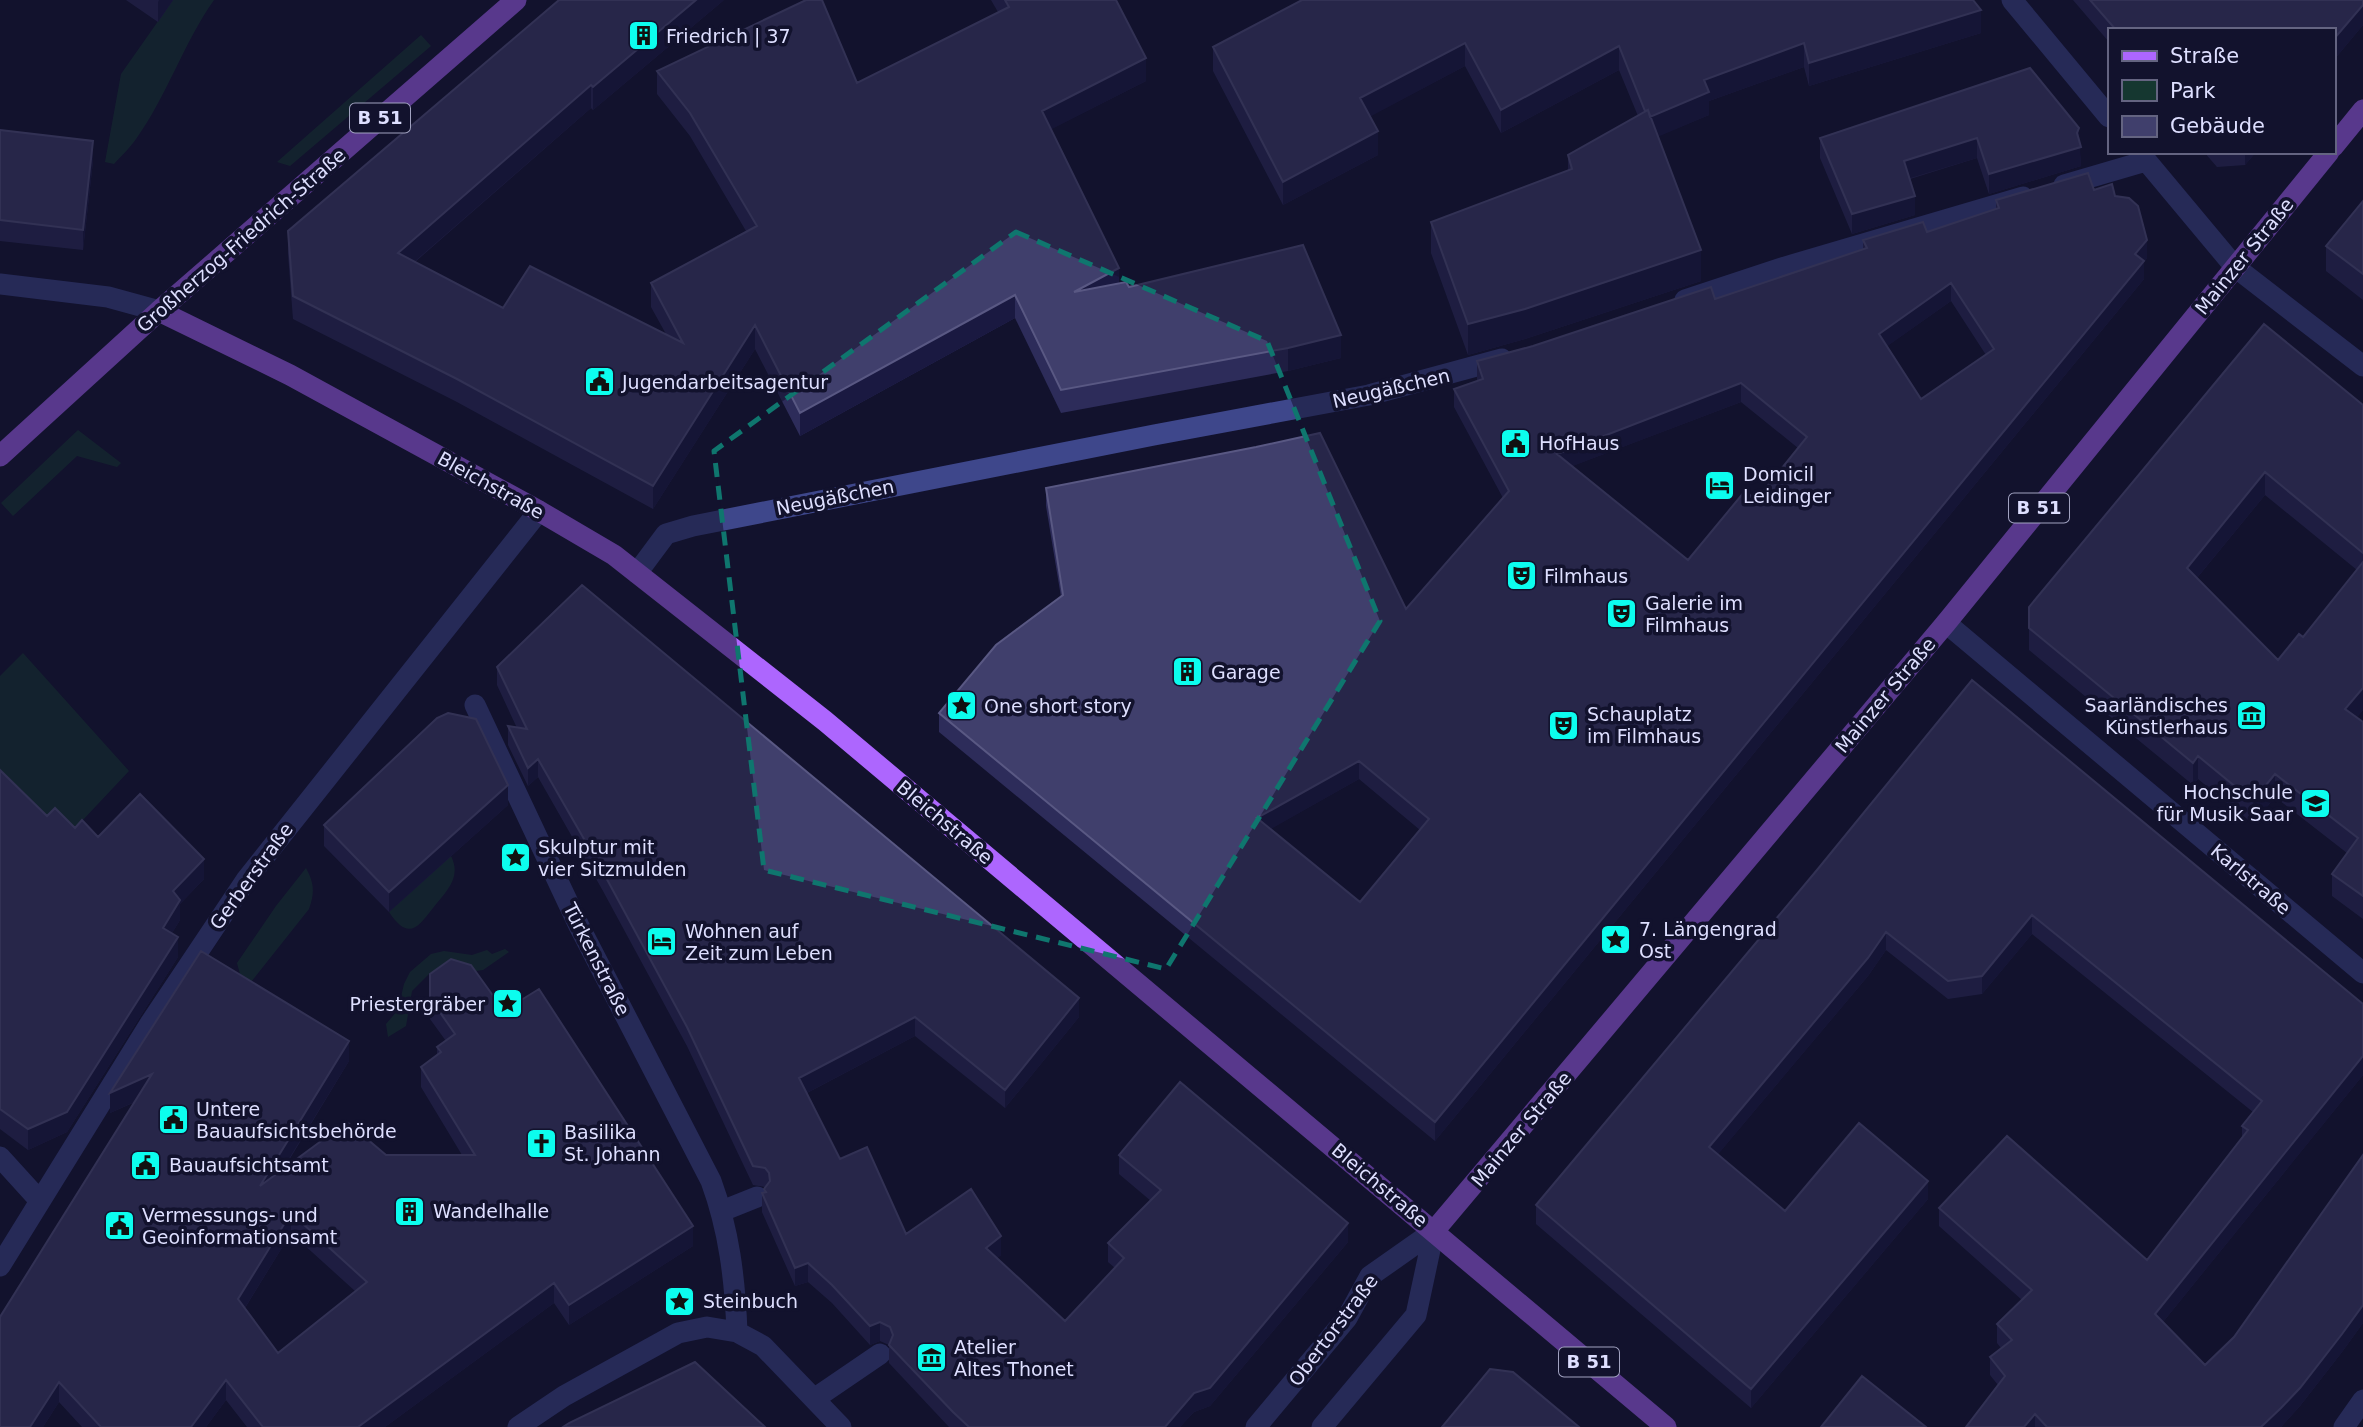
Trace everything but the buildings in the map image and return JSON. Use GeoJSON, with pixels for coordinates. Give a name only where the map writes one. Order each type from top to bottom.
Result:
{"type":"FeatureCollection","features":[{"type":"Feature","properties":{"kind":"main road","name":"Großherzog-Friedrich-Straße"},"geometry":{"type":"LineString","coordinates":[[0,456],[159,311],[516,0]]}},
{"type":"Feature","properties":{"kind":"main road"},"geometry":{"type":"LineString","coordinates":[[2335,145],[2363,110]]}},
{"type":"Feature","properties":{"kind":"main road","name":"Mainzer Straße"},"geometry":{"type":"LineString","coordinates":[[1434,1231],[1946,623],[2327,154]]}},
{"type":"Feature","properties":{"kind":"main road","name":"Bleichstraße"},"geometry":{"type":"LineString","coordinates":[[159,311],[290,375],[614,555],[825,721],[1666,1427]]}},
{"type":"Feature","properties":{"kind":"street"},"geometry":{"type":"LineString","coordinates":[[2012,0],[2108,116]]}},
{"type":"Feature","properties":{"kind":"street"},"geometry":{"type":"LineString","coordinates":[[1672,304],[1785,267],[2043,191],[2142,156],[2235,267],[2363,366]]}},
{"type":"Feature","properties":{"kind":"street"},"geometry":{"type":"LineString","coordinates":[[0,284],[108,297],[159,311]]}},
{"type":"Feature","properties":{"kind":"street","name":"Neugäßchen"},"geometry":{"type":"LineString","coordinates":[[637,573],[666,534],[693,526],[1369,395],[1516,355]]}},
{"type":"Feature","properties":{"kind":"street","name":"Gerberstraße"},"geometry":{"type":"LineString","coordinates":[[0,1266],[151,1023],[246,880],[539,511]]}},
{"type":"Feature","properties":{"kind":"street","name":"Karlstraße"},"geometry":{"type":"LineString","coordinates":[[1946,623],[2363,974]]}},
{"type":"Feature","properties":{"kind":"street","name":"Türkenstraße"},"geometry":{"type":"LineString","coordinates":[[475,705],[579,926],[711,1181],[722,1212],[736,1290],[737,1332]]}},
{"type":"Feature","properties":{"kind":"street"},"geometry":{"type":"LineString","coordinates":[[0,1157],[40,1201]]}},
{"type":"Feature","properties":{"kind":"street"},"geometry":{"type":"LineString","coordinates":[[722,1212],[757,1197]]}},
{"type":"Feature","properties":{"kind":"street"},"geometry":{"type":"LineString","coordinates":[[1322,1427],[1416,1315],[1434,1231]]}},
{"type":"Feature","properties":{"kind":"street","name":"Obertorstraße"},"geometry":{"type":"LineString","coordinates":[[1256,1427],[1347,1318],[1370,1276],[1434,1231]]}},
{"type":"Feature","properties":{"kind":"street"},"geometry":{"type":"LineString","coordinates":[[518,1427],[564,1396],[678,1333],[707,1326],[737,1332],[763,1346],[841,1427]]}},
{"type":"Feature","properties":{"kind":"street"},"geometry":{"type":"LineString","coordinates":[[814,1399],[880,1354]]}},
{"type":"Feature","properties":{"kind":"street"},"geometry":{"type":"LineString","coordinates":[[2344,1427],[2363,1400]]}},
{"type":"Feature","properties":{"kind":"highlighted area"},"geometry":{"type":"Polygon","coordinates":[[[1016,232],[1267,341],[1380,621],[1166,969],[764,870],[714,451],[1016,232]]]}},
{"type":"Feature","properties":{"kind":"green space"},"geometry":{"type":"Polygon","coordinates":[[[173,0],[214,0],[136,139],[114,164],[105,162],[121,74],[173,0]]]}},
{"type":"Feature","properties":{"kind":"green space"},"geometry":{"type":"Polygon","coordinates":[[[421,35],[431,46],[290,166],[277,162],[421,35]]]}},
{"type":"Feature","properties":{"kind":"green space"},"geometry":{"type":"Polygon","coordinates":[[[78,430],[121,463],[117,467],[77,456],[13,516],[1,503],[78,430]]]}},
{"type":"Feature","properties":{"kind":"green space"},"geometry":{"type":"Polygon","coordinates":[[[23,653],[129,771],[65,839],[0,790],[0,676],[23,653]]]}},
{"type":"Feature","properties":{"kind":"green space"},"geometry":{"type":"Polygon","coordinates":[[[451,856],[455,871],[447,890],[417,926],[407,929],[402,926],[389,912],[451,856]]]}},
{"type":"Feature","properties":{"kind":"green space"},"geometry":{"type":"Polygon","coordinates":[[[306,868],[313,888],[309,909],[251,982],[240,974],[237,963],[306,868]]]}},
{"type":"Feature","properties":{"kind":"green space"},"geometry":{"type":"Polygon","coordinates":[[[505,949],[509,952],[483,970],[447,965],[430,973],[412,991],[406,1026],[388,1037],[386,1024],[398,1010],[404,984],[410,972],[431,954],[444,951],[472,955],[487,950],[492,954],[505,949]]]}},
{"type":"Feature","properties":{"kind":"place","name":"Friedrich | 37"},"geometry":{"type":"Point","coordinates":[643,36]}},
{"type":"Feature","properties":{"kind":"place","name":"Jugendarbeitsagentur"},"geometry":{"type":"Point","coordinates":[599,382]}},
{"type":"Feature","properties":{"kind":"place","name":"HofHaus"},"geometry":{"type":"Point","coordinates":[1516,443]}},
{"type":"Feature","properties":{"kind":"place","name":"Domicil Leidinger"},"geometry":{"type":"Point","coordinates":[1720,485]}},
{"type":"Feature","properties":{"kind":"place","name":"Filmhaus"},"geometry":{"type":"Point","coordinates":[1521,576]}},
{"type":"Feature","properties":{"kind":"place","name":"Galerie im Filmhaus"},"geometry":{"type":"Point","coordinates":[1622,614]}},
{"type":"Feature","properties":{"kind":"place","name":"Garage"},"geometry":{"type":"Point","coordinates":[1188,672]}},
{"type":"Feature","properties":{"kind":"place","name":"One short story"},"geometry":{"type":"Point","coordinates":[961,706]}},
{"type":"Feature","properties":{"kind":"place","name":"Saarländisches Künstlerhaus"},"geometry":{"type":"Point","coordinates":[2251,716]}},
{"type":"Feature","properties":{"kind":"place","name":"Schauplatz im Filmhaus"},"geometry":{"type":"Point","coordinates":[1564,725]}},
{"type":"Feature","properties":{"kind":"place","name":"Hochschule für Musik Saar"},"geometry":{"type":"Point","coordinates":[2316,803]}},
{"type":"Feature","properties":{"kind":"place","name":"Skulptur mit vier Sitzmulden"},"geometry":{"type":"Point","coordinates":[515,858]}},
{"type":"Feature","properties":{"kind":"place","name":"7. Längengrad Ost"},"geometry":{"type":"Point","coordinates":[1616,940]}},
{"type":"Feature","properties":{"kind":"place","name":"Wohnen auf Zeit zum Leben"},"geometry":{"type":"Point","coordinates":[662,942]}},
{"type":"Feature","properties":{"kind":"place","name":"Priestergräber"},"geometry":{"type":"Point","coordinates":[508,1004]}},
{"type":"Feature","properties":{"kind":"place","name":"Untere Bauaufsichtsbehörde"},"geometry":{"type":"Point","coordinates":[173,1120]}},
{"type":"Feature","properties":{"kind":"place","name":"Basilika St. Johann"},"geometry":{"type":"Point","coordinates":[541,1143]}},
{"type":"Feature","properties":{"kind":"place","name":"Bauaufsichtsamt"},"geometry":{"type":"Point","coordinates":[146,1165]}},
{"type":"Feature","properties":{"kind":"place","name":"Wandelhalle"},"geometry":{"type":"Point","coordinates":[410,1211]}},
{"type":"Feature","properties":{"kind":"place","name":"Vermessungs- und Geoinformationsamt"},"geometry":{"type":"Point","coordinates":[119,1226]}},
{"type":"Feature","properties":{"kind":"place","name":"Steinbuch"},"geometry":{"type":"Point","coordinates":[680,1301]}},
{"type":"Feature","properties":{"kind":"place","name":"Atelier Altes Thonet"},"geometry":{"type":"Point","coordinates":[931,1358]}}]}
